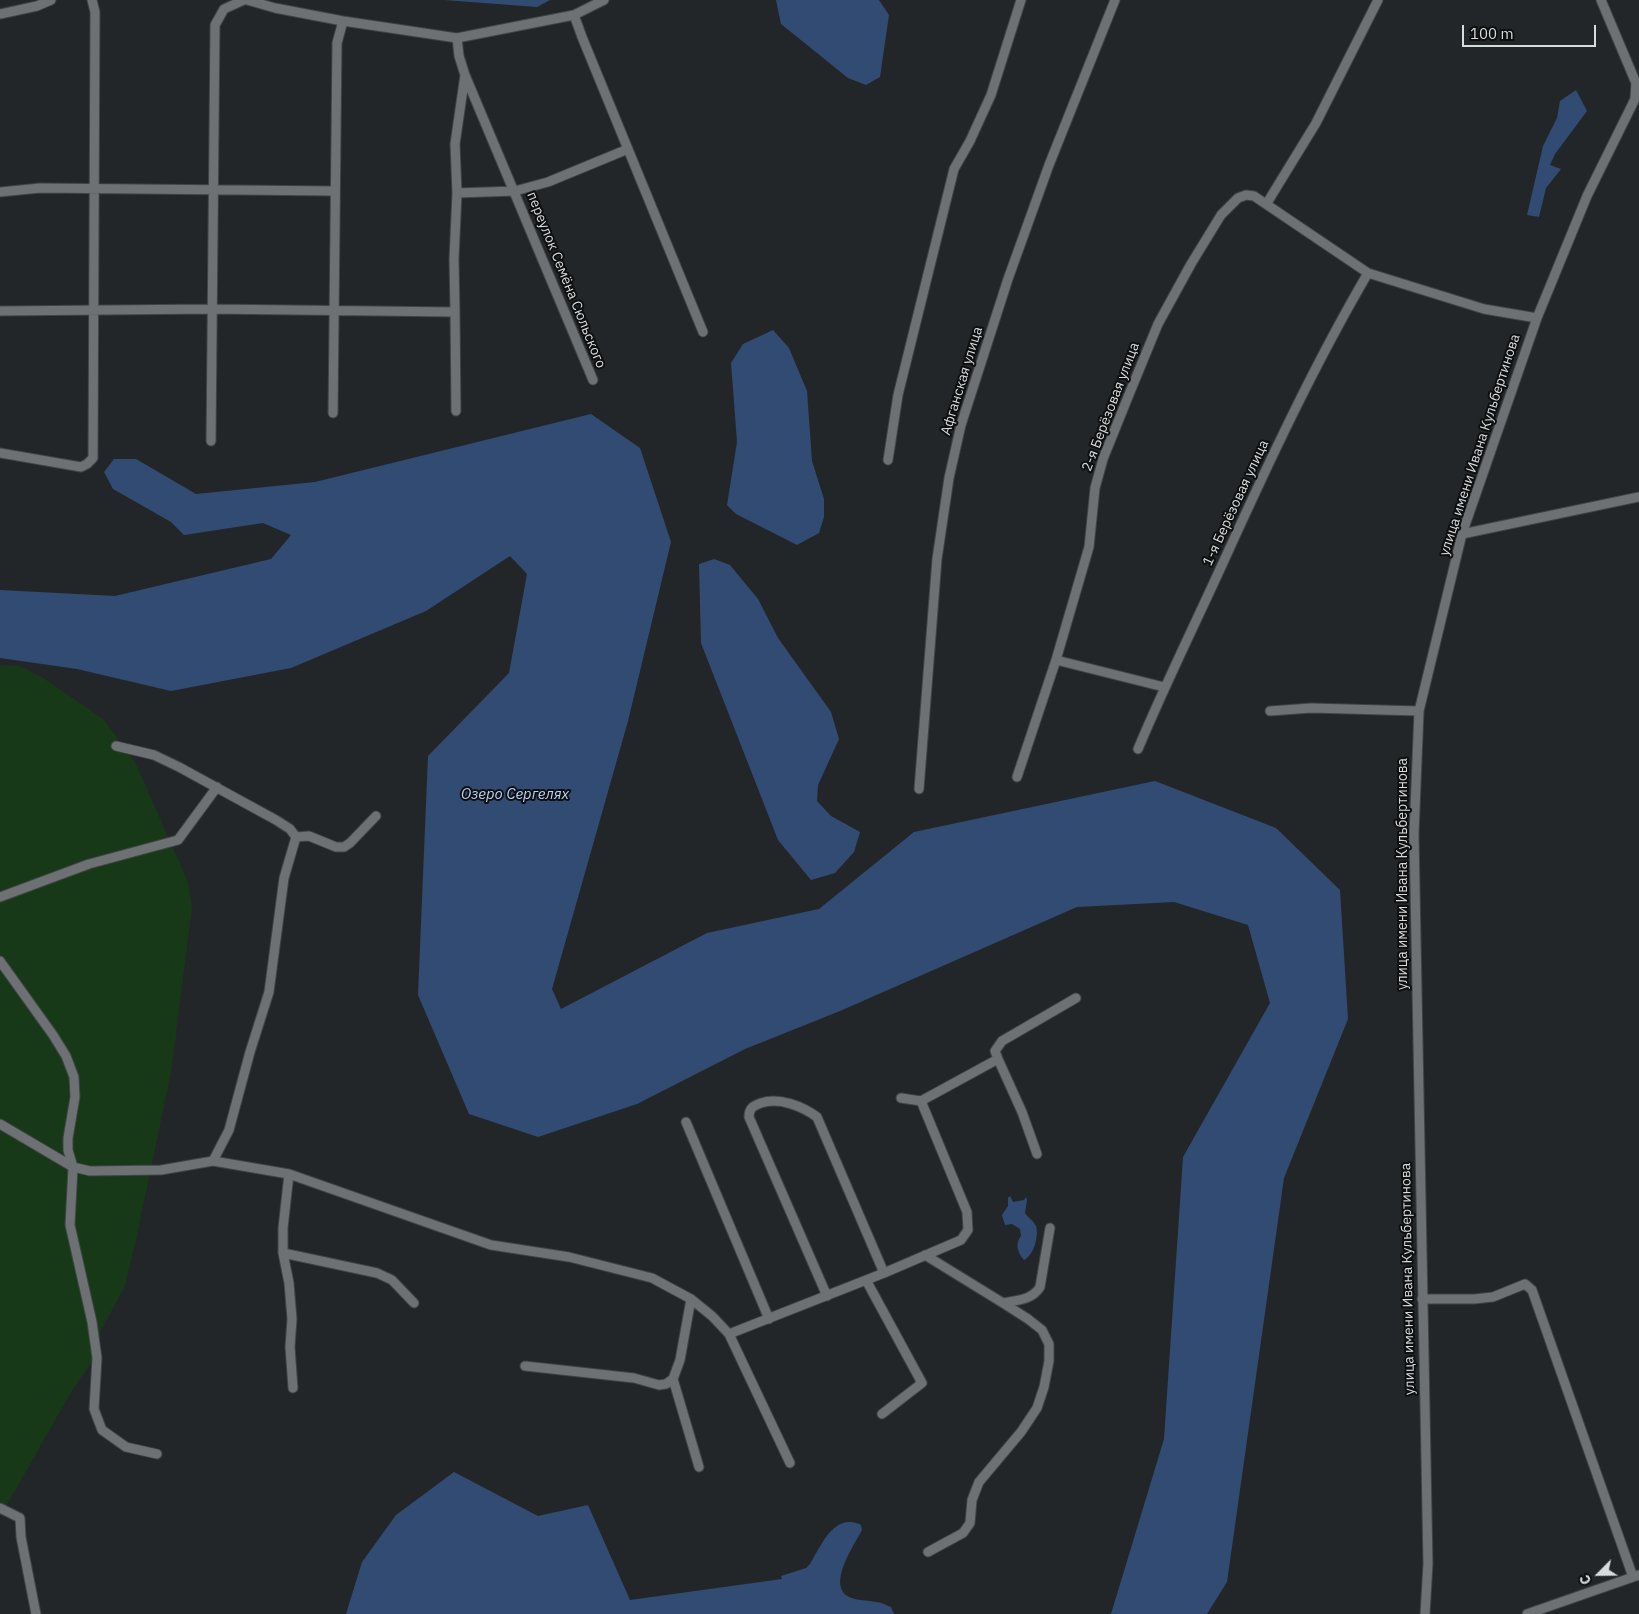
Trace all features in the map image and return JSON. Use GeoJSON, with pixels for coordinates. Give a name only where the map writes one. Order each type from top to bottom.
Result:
{"type":"FeatureCollection","features":[{"type":"Feature","properties":{"kind":"street"},"geometry":{"type":"LineString","coordinates":[[0,14],[37,6],[51,0]]}},
{"type":"Feature","properties":{"kind":"street"},"geometry":{"type":"LineString","coordinates":[[0,453],[81,467],[92,458],[95,12],[92,0]]}},
{"type":"Feature","properties":{"kind":"street"},"geometry":{"type":"LineString","coordinates":[[211,441],[215,190],[215,25],[224,9],[245,0],[275,8],[343,21],[458,38],[574,15],[604,0]]}},
{"type":"Feature","properties":{"kind":"street"},"geometry":{"type":"LineString","coordinates":[[888,460],[898,395],[954,169],[970,142],[991,95],[1020,0]]}},
{"type":"Feature","properties":{"kind":"street","name":"Афганская улица"},"geometry":{"type":"LineString","coordinates":[[918,789],[937,559],[949,478],[961,425],[1008,279],[1049,165],[1115,0]]}},
{"type":"Feature","properties":{"kind":"street"},"geometry":{"type":"LineString","coordinates":[[1378,0],[1316,123],[1267,203],[1368,273],[1484,309],[1537,318]]}},
{"type":"Feature","properties":{"kind":"street","name":"улица имени Ивана Кульбертинова"},"geometry":{"type":"LineString","coordinates":[[1425,1614],[1428,1564],[1414,834],[1419,711],[1462,534],[1537,318],[1587,196],[1635,99],[1636,84],[1601,0]]}},
{"type":"Feature","properties":{"kind":"street"},"geometry":{"type":"LineString","coordinates":[[574,15],[703,332]]}},
{"type":"Feature","properties":{"kind":"street"},"geometry":{"type":"LineString","coordinates":[[333,413],[337,43],[343,21]]}},
{"type":"Feature","properties":{"kind":"street","name":"переулок Семёна Сюльского"},"geometry":{"type":"LineString","coordinates":[[458,38],[460,56],[466,75],[593,380]]}},
{"type":"Feature","properties":{"kind":"street"},"geometry":{"type":"LineString","coordinates":[[456,412],[454,259],[457,193],[455,144],[466,75]]}},
{"type":"Feature","properties":{"kind":"street","name":"переулок Семёна Сюльского"},"geometry":{"type":"LineString","coordinates":[[457,193],[514,191],[548,182],[628,149]]}},
{"type":"Feature","properties":{"kind":"street"},"geometry":{"type":"LineString","coordinates":[[0,192],[40,188],[334,191]]}},
{"type":"Feature","properties":{"kind":"street","name":"2-я Берёзовая улица"},"geometry":{"type":"LineString","coordinates":[[1017,777],[1056,660],[1089,547],[1095,488],[1104,460],[1158,324],[1190,264],[1221,215],[1238,198],[1246,195],[1254,196],[1267,203]]}},
{"type":"Feature","properties":{"kind":"street","name":"1-я Берёзовая улица"},"geometry":{"type":"LineString","coordinates":[[1138,749],[1164,687],[1262,477],[1339,322],[1368,273]]}},
{"type":"Feature","properties":{"kind":"street"},"geometry":{"type":"LineString","coordinates":[[0,311],[213,309],[455,312]]}},
{"type":"Feature","properties":{"kind":"street"},"geometry":{"type":"LineString","coordinates":[[1462,534],[1639,497]]}},
{"type":"Feature","properties":{"kind":"street"},"geometry":{"type":"LineString","coordinates":[[1056,660],[1164,687]]}},
{"type":"Feature","properties":{"kind":"street"},"geometry":{"type":"LineString","coordinates":[[1270,711],[1311,708],[1419,711]]}},
{"type":"Feature","properties":{"kind":"street"},"geometry":{"type":"LineString","coordinates":[[116,746],[154,755],[276,820],[290,829],[296,837]]}},
{"type":"Feature","properties":{"kind":"street"},"geometry":{"type":"LineString","coordinates":[[0,897],[89,864],[178,840],[217,787]]}},
{"type":"Feature","properties":{"kind":"street"},"geometry":{"type":"LineString","coordinates":[[296,837],[309,836],[336,847],[344,847],[376,816]]}},
{"type":"Feature","properties":{"kind":"street"},"geometry":{"type":"LineString","coordinates":[[213,1162],[229,1130],[250,1052],[269,992],[284,878],[296,837]]}},
{"type":"Feature","properties":{"kind":"street"},"geometry":{"type":"LineString","coordinates":[[0,961],[53,1035],[66,1056],[74,1077],[76,1097],[68,1138],[68,1150],[73,1167],[70,1225],[92,1322],[97,1358],[94,1409],[102,1430],[126,1447],[156,1454]]}},
{"type":"Feature","properties":{"kind":"street"},"geometry":{"type":"LineString","coordinates":[[1037,1154],[1022,1112],[995,1051],[1002,1041],[1076,998]]}},
{"type":"Feature","properties":{"kind":"street"},"geometry":{"type":"LineString","coordinates":[[901,1098],[921,1101],[998,1059]]}},
{"type":"Feature","properties":{"kind":"street"},"geometry":{"type":"LineString","coordinates":[[827,1296],[749,1117],[749,1111],[752,1106],[768,1100],[781,1102],[809,1111],[817,1117],[884,1273]]}},
{"type":"Feature","properties":{"kind":"street"},"geometry":{"type":"LineString","coordinates":[[729,1334],[884,1273],[961,1240],[968,1230],[967,1212],[921,1101]]}},
{"type":"Feature","properties":{"kind":"street"},"geometry":{"type":"LineString","coordinates":[[686,1122],[769,1319]]}},
{"type":"Feature","properties":{"kind":"street"},"geometry":{"type":"LineString","coordinates":[[0,1124],[73,1167],[90,1171],[161,1170],[213,1162],[289,1174],[492,1245],[569,1257],[652,1278],[691,1299],[712,1316],[729,1334],[790,1463]]}},
{"type":"Feature","properties":{"kind":"street"},"geometry":{"type":"LineString","coordinates":[[289,1174],[283,1228],[283,1253],[290,1283],[292,1318],[290,1347],[293,1388]]}},
{"type":"Feature","properties":{"kind":"street"},"geometry":{"type":"LineString","coordinates":[[1003,1302],[1027,1298],[1036,1294],[1040,1287],[1050,1228]]}},
{"type":"Feature","properties":{"kind":"street"},"geometry":{"type":"LineString","coordinates":[[283,1253],[377,1274],[392,1280],[414,1303]]}},
{"type":"Feature","properties":{"kind":"street"},"geometry":{"type":"LineString","coordinates":[[925,1255],[1028,1319],[1042,1330],[1049,1344],[1049,1361],[1044,1387],[1037,1408],[1021,1432],[979,1482],[972,1500],[970,1523],[964,1533],[928,1552]]}},
{"type":"Feature","properties":{"kind":"street"},"geometry":{"type":"LineString","coordinates":[[866,1280],[922,1383],[882,1414]]}},
{"type":"Feature","properties":{"kind":"street"},"geometry":{"type":"LineString","coordinates":[[1422,1299],[1493,1297],[1525,1284],[1532,1290],[1636,1576],[1527,1614]]}},
{"type":"Feature","properties":{"kind":"street"},"geometry":{"type":"LineString","coordinates":[[525,1366],[634,1378],[666,1384],[673,1379],[680,1360],[691,1299]]}},
{"type":"Feature","properties":{"kind":"street"},"geometry":{"type":"LineString","coordinates":[[673,1379],[699,1467]]}},
{"type":"Feature","properties":{"kind":"street"},"geometry":{"type":"LineString","coordinates":[[0,1508],[20,1518],[21,1537],[36,1614]]}},
{"type":"Feature","properties":{"kind":"green space"},"geometry":{"type":"Polygon","coordinates":[[[0,665],[20,666],[42,677],[103,719],[135,762],[188,882],[192,907],[171,1072],[125,1286],[101,1330],[96,1356],[71,1392],[0,1517],[0,665]]]}},
{"type":"Feature","properties":{"kind":"water"},"geometry":{"type":"Polygon","coordinates":[[[444,0],[550,0],[537,7],[444,0]]]}},
{"type":"Feature","properties":{"kind":"water"},"geometry":{"type":"Polygon","coordinates":[[[776,0],[879,0],[889,15],[880,77],[866,85],[848,78],[781,24],[776,0]]]}},
{"type":"Feature","properties":{"kind":"water"},"geometry":{"type":"Polygon","coordinates":[[[1576,90],[1587,111],[1555,154],[1550,165],[1561,169],[1546,188],[1539,217],[1527,215],[1543,146],[1557,118],[1560,101],[1576,90]]]}},
{"type":"Feature","properties":{"kind":"water"},"geometry":{"type":"Polygon","coordinates":[[[773,330],[789,348],[807,391],[812,461],[824,499],[824,517],[819,533],[797,545],[736,514],[727,505],[737,442],[731,363],[743,344],[773,330]]]}},
{"type":"Feature","properties":{"kind":"water","name":"Озеро Сергелях"},"geometry":{"type":"Polygon","coordinates":[[[591,414],[640,448],[671,542],[628,721],[552,989],[561,1009],[707,933],[819,909],[914,832],[1155,781],[1276,828],[1340,890],[1348,1019],[1284,1178],[1227,1582],[1207,1614],[1111,1614],[1164,1439],[1183,1157],[1270,1003],[1248,925],[1174,902],[1077,907],[840,1011],[745,1049],[637,1104],[538,1137],[469,1114],[418,995],[428,756],[509,673],[527,574],[510,556],[426,611],[291,668],[171,691],[77,669],[0,658],[0,590],[115,596],[271,559],[291,535],[263,523],[184,535],[171,522],[113,489],[104,472],[114,459],[136,459],[196,494],[315,482],[591,414]]]}},
{"type":"Feature","properties":{"kind":"water"},"geometry":{"type":"Polygon","coordinates":[[[714,559],[730,565],[758,599],[778,638],[831,712],[839,739],[818,785],[817,801],[831,816],[860,832],[854,852],[835,873],[811,880],[778,840],[701,643],[699,564],[714,559]]]}},
{"type":"Feature","properties":{"kind":"water"},"geometry":{"type":"Polygon","coordinates":[[[1010,1196],[1013,1202],[1024,1200],[1026,1197],[1025,1213],[1037,1230],[1035,1245],[1031,1254],[1024,1260],[1018,1248],[1021,1236],[1020,1229],[1012,1224],[1005,1225],[1002,1215],[1008,1206],[1008,1198],[1010,1196]]]}},
{"type":"Feature","properties":{"kind":"water"},"geometry":{"type":"Polygon","coordinates":[[[454,1472],[538,1516],[588,1505],[630,1600],[782,1579],[781,1576],[806,1568],[824,1540],[836,1527],[843,1523],[852,1522],[861,1525],[862,1530],[844,1564],[840,1583],[843,1591],[852,1598],[880,1602],[891,1607],[894,1614],[346,1614],[362,1562],[396,1515],[454,1472]]]}}]}
